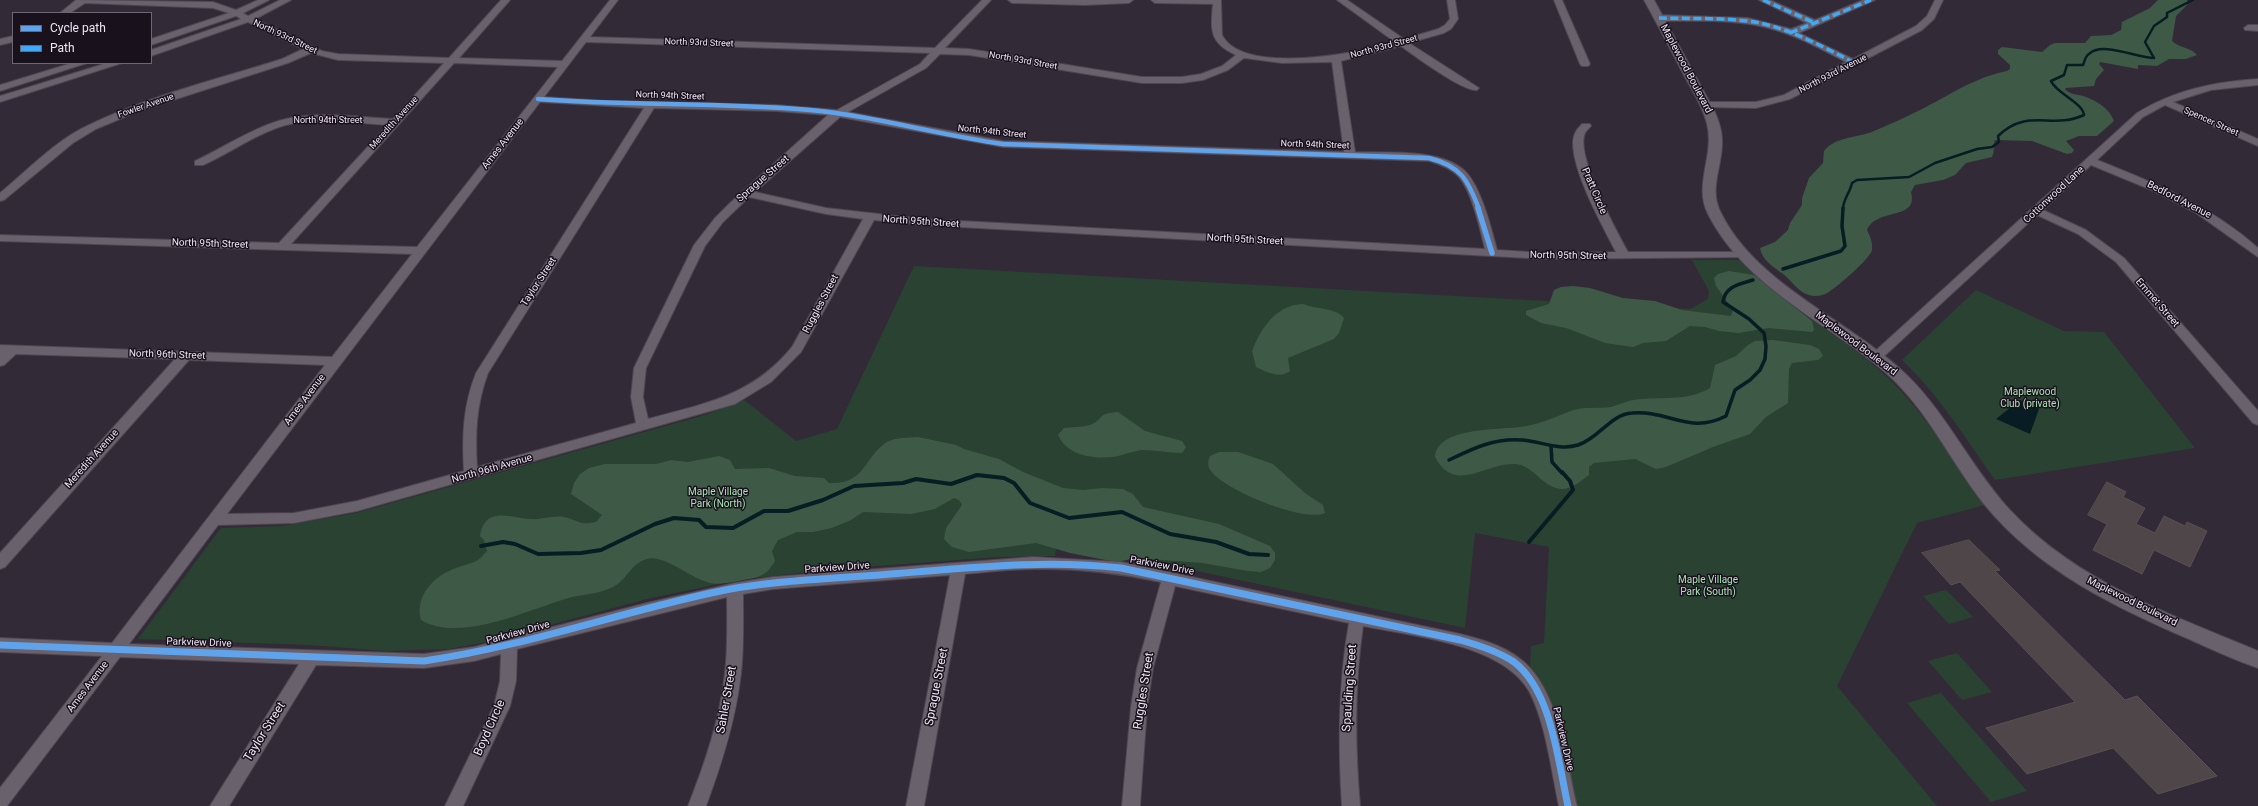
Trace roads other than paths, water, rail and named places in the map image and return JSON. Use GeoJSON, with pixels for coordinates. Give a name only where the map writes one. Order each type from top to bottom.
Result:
{"type":"FeatureCollection","features":[{"type":"Feature","properties":{"kind":"street"},"geometry":{"type":"LineString","coordinates":[[65,12],[82,0]]}},
{"type":"Feature","properties":{"kind":"street","name":"North 93rd Street"},"geometry":{"type":"LineString","coordinates":[[82,0],[202,3],[223,7],[311,50],[338,57],[564,64]]}},
{"type":"Feature","properties":{"kind":"street"},"geometry":{"type":"LineString","coordinates":[[152,42],[236,14],[265,0]]}},
{"type":"Feature","properties":{"kind":"street"},"geometry":{"type":"LineString","coordinates":[[152,53],[249,20],[287,0]]}},
{"type":"Feature","properties":{"kind":"street","name":"Meredith Avenue"},"geometry":{"type":"LineString","coordinates":[[283,246],[506,0]]}},
{"type":"Feature","properties":{"kind":"street","name":"Ames Avenue"},"geometry":{"type":"LineString","coordinates":[[0,802],[335,361],[614,0]]}},
{"type":"Feature","properties":{"kind":"street","name":"Sprague Street"},"geometry":{"type":"LineString","coordinates":[[643,427],[638,405],[637,384],[640,368],[647,350],[700,244],[719,220],[747,193],[838,114],[916,70],[939,51],[987,0]]}},
{"type":"Feature","properties":{"kind":"street"},"geometry":{"type":"LineString","coordinates":[[1012,0],[1085,2],[1129,0]]}},
{"type":"Feature","properties":{"kind":"street"},"geometry":{"type":"LineString","coordinates":[[1155,0],[1217,1],[1218,37],[1227,47],[1243,54]]}},
{"type":"Feature","properties":{"kind":"street"},"geometry":{"type":"LineString","coordinates":[[1341,0],[1440,69],[1474,88]]}},
{"type":"Feature","properties":{"kind":"street","name":"North 93rd Street"},"geometry":{"type":"LineString","coordinates":[[584,39],[939,51],[990,55],[1124,79],[1193,79],[1208,76],[1225,68],[1243,54],[1276,59],[1336,58],[1360,54],[1401,42],[1448,27],[1454,19],[1451,0]]}},
{"type":"Feature","properties":{"kind":"street"},"geometry":{"type":"LineString","coordinates":[[1558,0],[1585,64]]}},
{"type":"Feature","properties":{"kind":"street","name":"Maplewood Boulevard"},"geometry":{"type":"LineString","coordinates":[[1649,0],[1706,105],[1714,123],[1716,141],[1715,157],[1707,189],[1707,198],[1717,219],[1745,255],[1784,291],[1876,357],[1907,384],[1995,504],[2012,524],[2041,550],[2082,578],[2113,596],[2258,660]]}},
{"type":"Feature","properties":{"kind":"street"},"geometry":{"type":"LineString","coordinates":[[1763,0],[1815,23]]}},
{"type":"Feature","properties":{"kind":"street"},"geometry":{"type":"LineString","coordinates":[[1790,32],[1871,0]]}},
{"type":"Feature","properties":{"kind":"street","name":"North 93rd Avenue"},"geometry":{"type":"LineString","coordinates":[[1706,105],[1749,106],[1777,101],[1856,63],[1919,28],[1931,17],[1939,0]]}},
{"type":"Feature","properties":{"kind":"street"},"geometry":{"type":"LineString","coordinates":[[1659,18],[1746,21],[1770,26],[1790,32],[1856,63]]}},
{"type":"Feature","properties":{"kind":"street"},"geometry":{"type":"LineString","coordinates":[[2248,28],[2258,28]]}},
{"type":"Feature","properties":{"kind":"street"},"geometry":{"type":"LineString","coordinates":[[0,42],[12,38]]}},
{"type":"Feature","properties":{"kind":"street","name":"Fowler Avenue"},"geometry":{"type":"LineString","coordinates":[[0,198],[69,141],[96,124],[285,61],[311,50]]}},
{"type":"Feature","properties":{"kind":"street"},"geometry":{"type":"LineString","coordinates":[[1336,58],[1350,155]]}},
{"type":"Feature","properties":{"kind":"street"},"geometry":{"type":"LineString","coordinates":[[0,88],[79,64]]}},
{"type":"Feature","properties":{"kind":"street"},"geometry":{"type":"LineString","coordinates":[[0,99],[114,64]]}},
{"type":"Feature","properties":{"kind":"street","name":"Cottonwood Lane"},"geometry":{"type":"LineString","coordinates":[[1876,357],[2140,115],[2164,101],[2211,87],[2258,82]]}},
{"type":"Feature","properties":{"kind":"street","name":"North 94th Street"},"geometry":{"type":"LineString","coordinates":[[538,99],[774,108],[838,114],[939,135],[1003,144],[1420,157],[1445,163],[1458,170],[1467,180],[1492,253]]}},
{"type":"Feature","properties":{"kind":"street","name":"Spencer Street"},"geometry":{"type":"LineString","coordinates":[[2164,101],[2258,143]]}},
{"type":"Feature","properties":{"kind":"street","name":"Taylor Street"},"geometry":{"type":"LineString","coordinates":[[471,474],[469,414],[474,394],[482,373],[651,104]]}},
{"type":"Feature","properties":{"kind":"street","name":"North 94th Street"},"geometry":{"type":"LineString","coordinates":[[199,163],[265,129],[283,123],[307,120],[395,122]]}},
{"type":"Feature","properties":{"kind":"street","name":"Pratt Circle"},"geometry":{"type":"LineString","coordinates":[[1586,126],[1580,132],[1578,137],[1585,173],[1624,256]]}},
{"type":"Feature","properties":{"kind":"street","name":"Bedford Avenue"},"geometry":{"type":"LineString","coordinates":[[2090,161],[2150,184],[2184,200],[2220,222],[2258,254]]}},
{"type":"Feature","properties":{"kind":"street","name":"North 95th Street"},"geometry":{"type":"LineString","coordinates":[[747,193],[811,208],[870,218],[938,223],[1546,256],[1745,255]]}},
{"type":"Feature","properties":{"kind":"street","name":"Emmet Street"},"geometry":{"type":"LineString","coordinates":[[2037,211],[2082,232],[2120,260],[2258,420]]}},
{"type":"Feature","properties":{"kind":"street","name":"Ruggles Street"},"geometry":{"type":"LineString","coordinates":[[762,383],[785,364],[797,349],[870,218]]}},
{"type":"Feature","properties":{"kind":"street","name":"North 95th Street"},"geometry":{"type":"LineString","coordinates":[[0,238],[421,251]]}},
{"type":"Feature","properties":{"kind":"street"},"geometry":{"type":"LineString","coordinates":[[0,362],[6,350]]}},
{"type":"Feature","properties":{"kind":"street","name":"North 96th Street"},"geometry":{"type":"LineString","coordinates":[[6,350],[335,361]]}},
{"type":"Feature","properties":{"kind":"street","name":"Meredith Avenue"},"geometry":{"type":"LineString","coordinates":[[0,563],[185,356]]}},
{"type":"Feature","properties":{"kind":"street","name":"North 96th Avenue"},"geometry":{"type":"LineString","coordinates":[[214,520],[269,520],[318,515],[719,405],[743,395],[762,383]]}},
{"type":"Feature","properties":{"kind":"street","name":"Parkview Drive"},"geometry":{"type":"LineString","coordinates":[[0,645],[387,661],[424,661],[474,654],[509,646],[647,609],[735,589],[799,580],[1033,563],[1121,568],[1479,645],[1502,655],[1517,665],[1534,683],[1547,711],[1568,806]]}},
{"type":"Feature","properties":{"kind":"street","name":"Sprague Street"},"geometry":{"type":"LineString","coordinates":[[915,806],[959,569]]}},
{"type":"Feature","properties":{"kind":"street","name":"Ruggles Street"},"geometry":{"type":"LineString","coordinates":[[1131,806],[1138,715],[1146,668],[1170,578]]}},
{"type":"Feature","properties":{"kind":"street","name":"Sahler Street"},"geometry":{"type":"LineString","coordinates":[[697,806],[717,747],[733,675],[735,589]]}},
{"type":"Feature","properties":{"kind":"street","name":"Spaulding Street"},"geometry":{"type":"LineString","coordinates":[[1351,806],[1346,709],[1352,644],[1358,618]]}},
{"type":"Feature","properties":{"kind":"street","name":"Boyd Circle"},"geometry":{"type":"LineString","coordinates":[[454,806],[502,706],[508,681],[509,646]]}},
{"type":"Feature","properties":{"kind":"street","name":"Taylor Street"},"geometry":{"type":"LineString","coordinates":[[219,806],[312,657]]}},
{"type":"Feature","properties":{"kind":"water"},"geometry":{"type":"Polygon","coordinates":[[[2020,400],[2039,409],[2030,434],[1996,419],[2020,400]]]}},
{"type":"Feature","properties":{"kind":"waterway"},"geometry":{"type":"LineString","coordinates":[[1843,209],[1844,202],[1852,183],[1857,180],[1909,177],[1935,163],[1977,149],[1992,147],[1999,142],[1998,136],[2009,127],[2020,123],[2040,120],[2061,121],[2084,115],[2079,106],[2058,90],[2051,81],[2064,75],[2067,65],[2083,65],[2087,56],[2095,50],[2102,49],[2120,51],[2154,58],[2145,42],[2154,26],[2167,17],[2167,13],[2193,0]]}},
{"type":"Feature","properties":{"kind":"waterway"},"geometry":{"type":"LineString","coordinates":[[1783,269],[1841,251],[1845,246],[1842,226],[1843,208]]}},
{"type":"Feature","properties":{"kind":"waterway"},"geometry":{"type":"LineString","coordinates":[[1449,460],[1484,445],[1511,440],[1571,447],[1592,438],[1611,422],[1624,414],[1645,413],[1690,423],[1713,421],[1726,416],[1735,390],[1750,380],[1760,370],[1765,359],[1766,346],[1764,333],[1749,319],[1723,302],[1727,292],[1734,286],[1753,280]]}},
{"type":"Feature","properties":{"kind":"waterway"},"geometry":{"type":"LineString","coordinates":[[1551,446],[1552,462],[1562,473]]}},
{"type":"Feature","properties":{"kind":"waterway"},"geometry":{"type":"LineString","coordinates":[[1529,542],[1573,490],[1570,481],[1562,472]]}},
{"type":"Feature","properties":{"kind":"waterway"},"geometry":{"type":"LineString","coordinates":[[481,546],[503,542],[515,544],[538,554],[581,553],[601,550],[655,524],[674,518],[699,520],[706,527],[733,528],[764,511],[788,511],[823,500],[854,486],[903,483],[916,479],[951,484],[977,475],[1004,478],[1014,483],[1030,503],[1069,518],[1122,512],[1170,534],[1216,542],[1249,554],[1268,555]]}},
{"type":"Feature","properties":{"kind":"park label","name":"Maplewood Club (private)"},"geometry":{"type":"Point","coordinates":[2030,398]}},
{"type":"Feature","properties":{"kind":"park label","name":"Maple Village Park (North)"},"geometry":{"type":"Point","coordinates":[718,498]}},
{"type":"Feature","properties":{"kind":"park label","name":"Maple Village Park (South)"},"geometry":{"type":"Point","coordinates":[1708,586]}}]}
